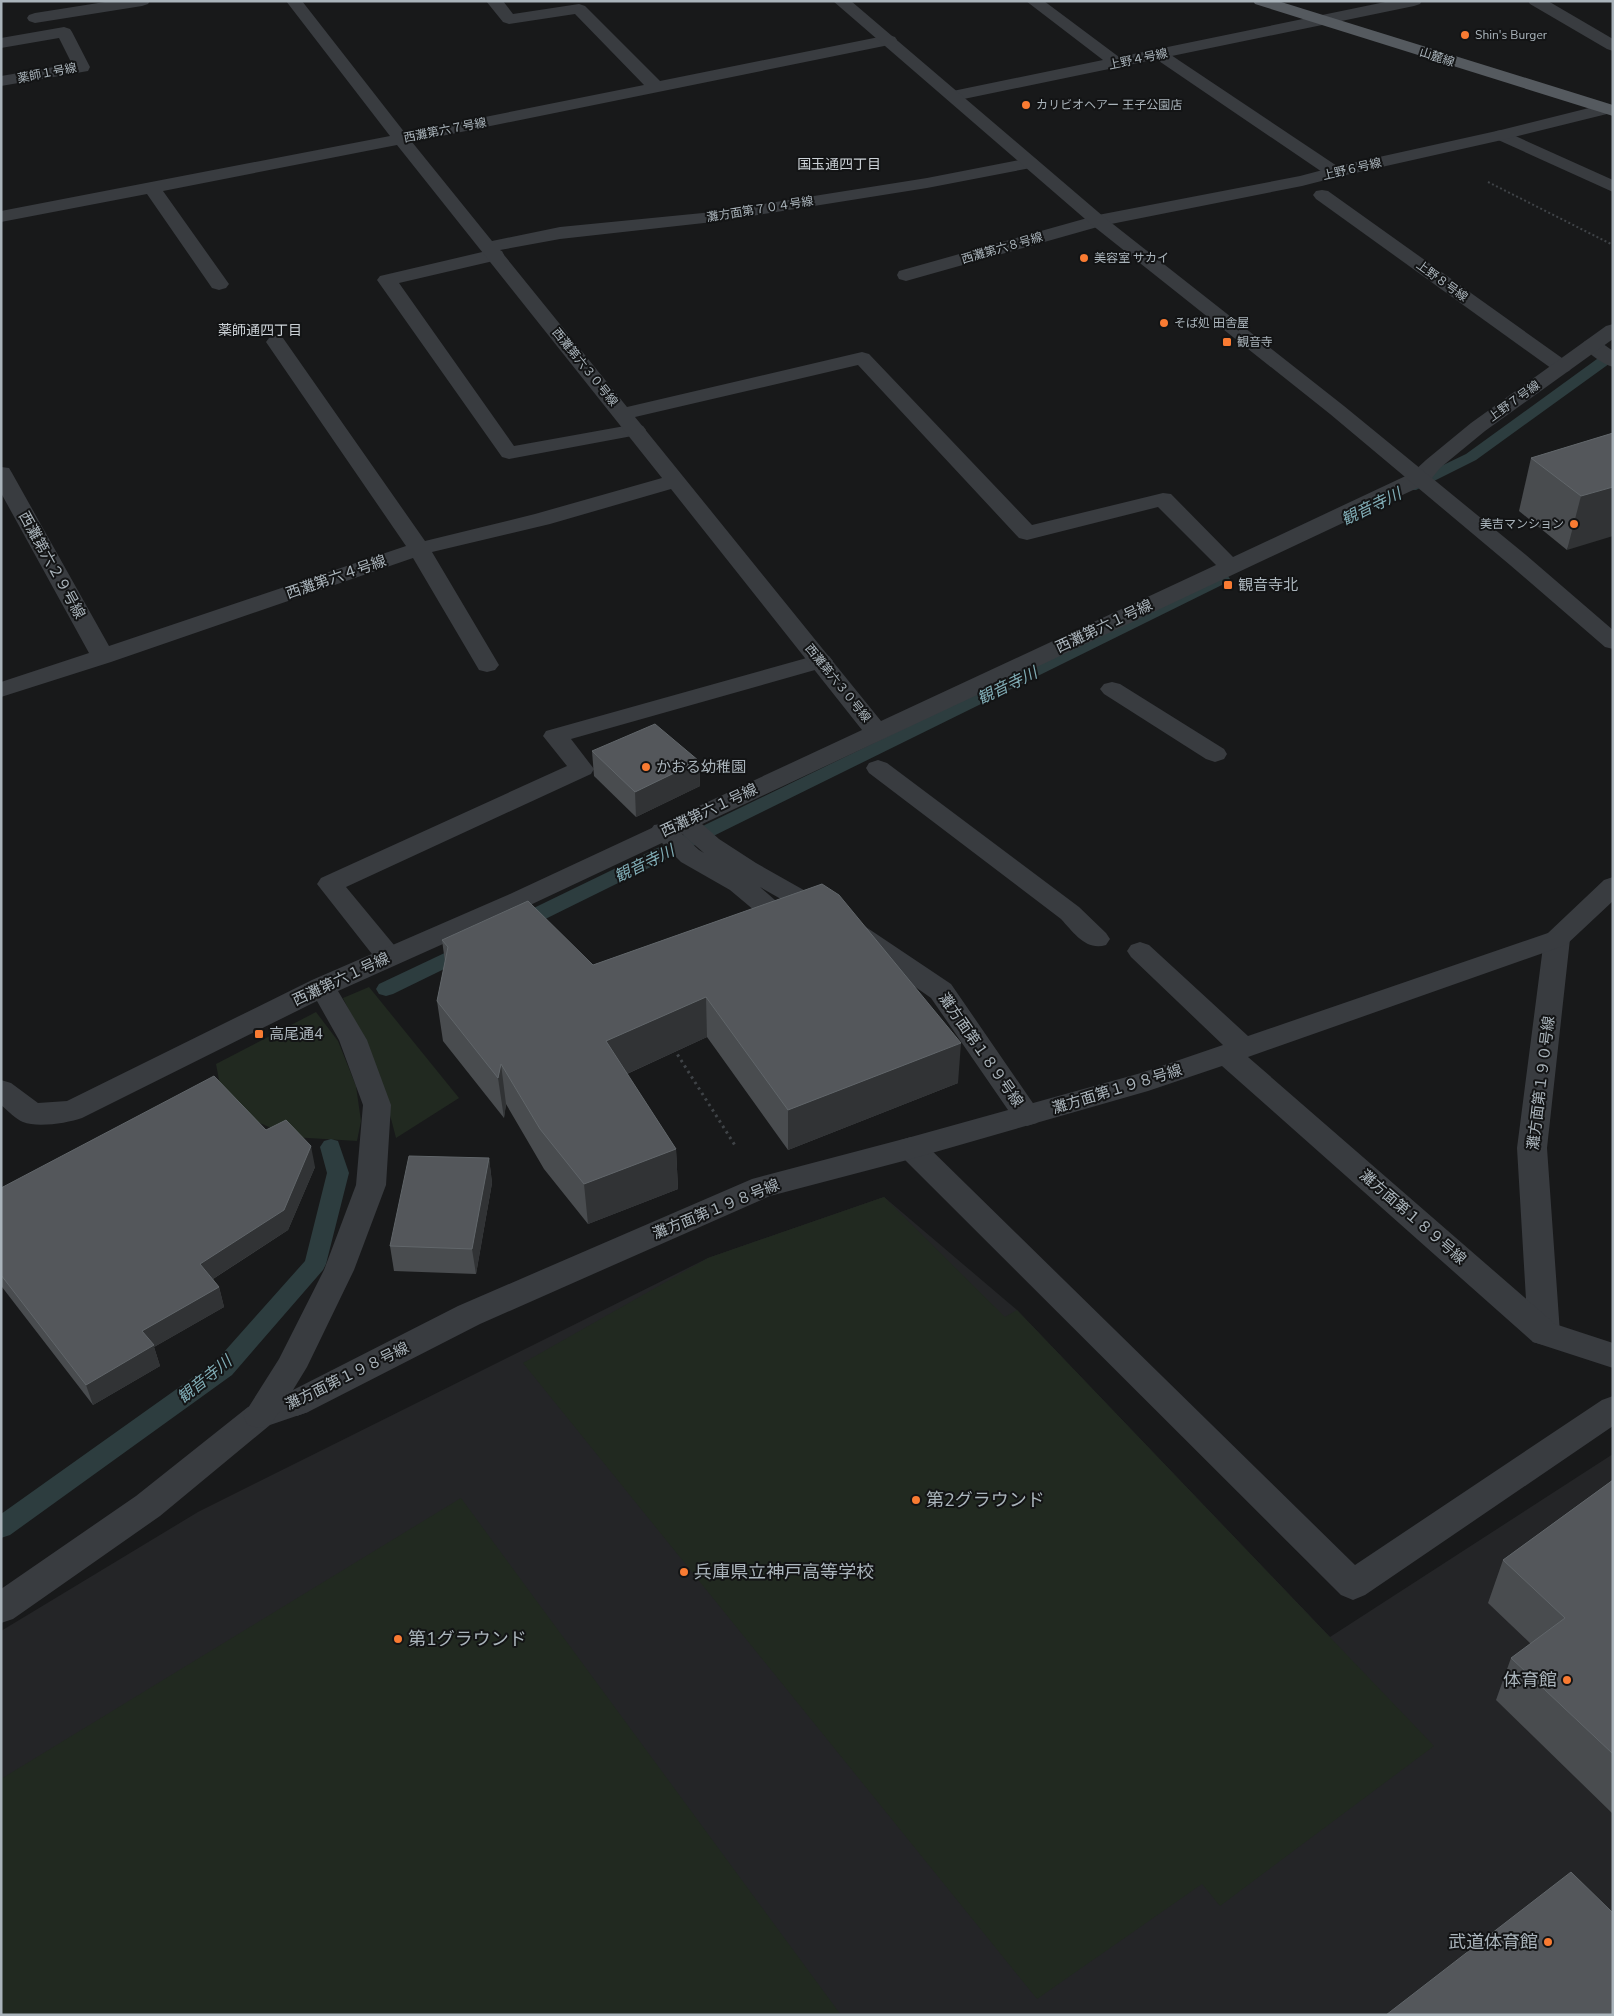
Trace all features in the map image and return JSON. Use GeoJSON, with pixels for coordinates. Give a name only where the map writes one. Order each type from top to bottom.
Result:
{"type":"FeatureCollection","features":[{"type":"Feature","properties":{"kind":"main road","name":"山麓線"},"geometry":{"type":"LineString","coordinates":[[1261,1],[1609,110]]}},
{"type":"Feature","properties":{"kind":"street"},"geometry":{"type":"LineString","coordinates":[[35,18],[142,1]]}},
{"type":"Feature","properties":{"kind":"street","name":"西灘第六３０号線"},"geometry":{"type":"LineString","coordinates":[[294,1],[401,139],[877,732]]}},
{"type":"Feature","properties":{"kind":"street"},"geometry":{"type":"LineString","coordinates":[[494,1],[509,19],[579,9],[656,87]]}},
{"type":"Feature","properties":{"kind":"street"},"geometry":{"type":"LineString","coordinates":[[841,1],[889,40],[1098,221],[1337,410],[1613,642]]}},
{"type":"Feature","properties":{"kind":"street"},"geometry":{"type":"LineString","coordinates":[[1034,1],[1117,63]]}},
{"type":"Feature","properties":{"kind":"street","name":"上野４号線"},"geometry":{"type":"LineString","coordinates":[[954,96],[1414,1]]}},
{"type":"Feature","properties":{"kind":"street"},"geometry":{"type":"LineString","coordinates":[[1536,1],[1613,46]]}},
{"type":"Feature","properties":{"kind":"street","name":"薬師１号線"},"geometry":{"type":"LineString","coordinates":[[1,43],[64,32],[82,68],[1,81]]}},
{"type":"Feature","properties":{"kind":"street","name":"西灘第六７号線"},"geometry":{"type":"LineString","coordinates":[[1,217],[401,139],[889,40]]}},
{"type":"Feature","properties":{"kind":"street"},"geometry":{"type":"LineString","coordinates":[[1159,54],[1334,172]]}},
{"type":"Feature","properties":{"kind":"street","name":"上野６号線"},"geometry":{"type":"LineString","coordinates":[[1098,221],[1302,181],[1334,172],[1609,110]]}},
{"type":"Feature","properties":{"kind":"street"},"geometry":{"type":"LineString","coordinates":[[1502,135],[1613,187]]}},
{"type":"Feature","properties":{"kind":"street","name":"灘方面第７０４号線"},"geometry":{"type":"LineString","coordinates":[[630,422],[509,453],[387,280],[560,232],[733,214],[928,183],[1030,163]]}},
{"type":"Feature","properties":{"kind":"street"},"geometry":{"type":"LineString","coordinates":[[152,188],[219,284]]}},
{"type":"Feature","properties":{"kind":"street","name":"上野８号線"},"geometry":{"type":"LineString","coordinates":[[1322,195],[1562,367]]}},
{"type":"Feature","properties":{"kind":"street","name":"西灘第六８号線"},"geometry":{"type":"LineString","coordinates":[[906,275],[1098,221]]}},
{"type":"Feature","properties":{"kind":"street","name":"上野７号線"},"geometry":{"type":"LineString","coordinates":[[1420,478],[1433,464],[1478,427],[1613,330]]}},
{"type":"Feature","properties":{"kind":"street"},"geometry":{"type":"LineString","coordinates":[[276,342],[419,549],[487,665]]}},
{"type":"Feature","properties":{"kind":"street"},"geometry":{"type":"LineString","coordinates":[[1593,346],[1613,361]]}},
{"type":"Feature","properties":{"kind":"street"},"geometry":{"type":"LineString","coordinates":[[630,422],[862,358],[1027,533],[1163,500],[1230,566]]}},
{"type":"Feature","properties":{"kind":"street","name":"西灘第六２９号線"},"geometry":{"type":"LineString","coordinates":[[1,473],[103,657]]}},
{"type":"Feature","properties":{"kind":"street","name":"西灘第六１号線"},"geometry":{"type":"LineString","coordinates":[[1,1090],[32,1114],[72,1111],[322,987],[519,900],[1420,478]]}},
{"type":"Feature","properties":{"kind":"street","name":"西灘第六４号線"},"geometry":{"type":"LineString","coordinates":[[1,690],[419,549],[542,519],[676,481]]}},
{"type":"Feature","properties":{"kind":"street"},"geometry":{"type":"LineString","coordinates":[[389,957],[330,884],[582,770],[555,736],[821,661]]}},
{"type":"Feature","properties":{"kind":"street"},"geometry":{"type":"LineString","coordinates":[[1112,689],[1215,754]]}},
{"type":"Feature","properties":{"kind":"street"},"geometry":{"type":"LineString","coordinates":[[878,768],[1070,913],[1097,939]]}},
{"type":"Feature","properties":{"kind":"street"},"geometry":{"type":"LineString","coordinates":[[678,826],[700,851],[782,920]]}},
{"type":"Feature","properties":{"kind":"street","name":"灘方面第１８９号線"},"geometry":{"type":"LineString","coordinates":[[700,851],[747,868],[839,921],[940,991],[1027,1116]]}},
{"type":"Feature","properties":{"kind":"street"},"geometry":{"type":"LineString","coordinates":[[1556,939],[1613,886]]}},
{"type":"Feature","properties":{"kind":"street","name":"灘方面第１９８号線"},"geometry":{"type":"LineString","coordinates":[[1,1608],[148,1506],[258,1416],[297,1403],[469,1315],[762,1187],[911,1148],[1148,1081],[1556,939]]}},
{"type":"Feature","properties":{"kind":"street","name":"灘方面第１９０号線"},"geometry":{"type":"LineString","coordinates":[[1544,1333],[1532,1148],[1556,939]]}},
{"type":"Feature","properties":{"kind":"street","name":"灘方面第１８９号線"},"geometry":{"type":"LineString","coordinates":[[1140,951],[1236,1051],[1544,1333],[1613,1356]]}},
{"type":"Feature","properties":{"kind":"street"},"geometry":{"type":"LineString","coordinates":[[258,1416],[291,1367],[339,1270],[371,1185],[377,1105],[353,1040],[322,987]]}},
{"type":"Feature","properties":{"kind":"street"},"geometry":{"type":"LineString","coordinates":[[911,1148],[1352,1586],[1613,1409]]}},
{"type":"Feature","properties":{"kind":"path"},"geometry":{"type":"LineString","coordinates":[[1425,152],[1613,245]]}},
{"type":"Feature","properties":{"kind":"path"},"geometry":{"type":"LineString","coordinates":[[671,1045],[762,1187]]}},
{"type":"Feature","properties":{"kind":"shaded area"},"geometry":{"type":"Polygon","coordinates":[[[369,987],[459,1098],[396,1138],[374,1067],[343,998],[369,987]]]}},
{"type":"Feature","properties":{"kind":"shaded area"},"geometry":{"type":"Polygon","coordinates":[[[316,1012],[338,1041],[356,1086],[361,1121],[357,1141],[292,1137],[253,1120],[225,1094],[219,1080],[216,1064],[316,1012]]]}},
{"type":"Feature","properties":{"kind":"shaded area","name":"兵庫県立神戸高等学校"},"geometry":{"type":"Polygon","coordinates":[[[884,1197],[1017,1310],[1330,1637],[1613,1454],[1613,2015],[1,2015],[1,1631],[198,1512],[708,1258],[884,1197]]]}},
{"type":"Feature","properties":{"kind":"shaded area","name":"第2グラウンド"},"geometry":{"type":"Polygon","coordinates":[[[884,1197],[1005,1317],[1017,1310],[1434,1746],[1220,1906],[1202,1884],[1037,1999],[523,1363],[708,1258],[884,1197]]]}},
{"type":"Feature","properties":{"kind":"shaded area","name":"第1グラウンド"},"geometry":{"type":"Polygon","coordinates":[[[461,1498],[841,2015],[1,2015],[1,1779],[461,1498]]]}},
{"type":"Feature","properties":{"kind":"building"},"geometry":{"type":"Polygon","coordinates":[[[1613,433],[1613,487],[1581,496],[1531,458],[1613,433]]]}},
{"type":"Feature","properties":{"kind":"building"},"geometry":{"type":"Polygon","coordinates":[[[655,724],[699,761],[635,792],[592,751],[655,724]]]}},
{"type":"Feature","properties":{"kind":"building"},"geometry":{"type":"Polygon","coordinates":[[[822,884],[839,895],[961,1043],[788,1110],[706,997],[606,1041],[676,1149],[584,1184],[540,1129],[501,1064],[498,1078],[437,1001],[448,947],[442,940],[528,901],[593,965],[822,884]]]}},
{"type":"Feature","properties":{"kind":"building"},"geometry":{"type":"Polygon","coordinates":[[[214,1076],[266,1130],[286,1120],[311,1146],[284,1210],[200,1264],[219,1287],[142,1331],[154,1345],[86,1385],[1,1275],[1,1188],[214,1076]]]}},
{"type":"Feature","properties":{"kind":"building"},"geometry":{"type":"Polygon","coordinates":[[[409,1156],[489,1158],[472,1249],[390,1246],[409,1156]]]}},
{"type":"Feature","properties":{"kind":"building","name":"体育館"},"geometry":{"type":"Polygon","coordinates":[[[1613,1480],[1613,1754],[1511,1658],[1565,1618],[1503,1560],[1613,1480]]]}},
{"type":"Feature","properties":{"kind":"building","name":"武道体育館"},"geometry":{"type":"Polygon","coordinates":[[[1571,1872],[1613,1913],[1613,2015],[1386,2015],[1571,1872]]]}},
{"type":"Feature","properties":{"kind":"waterway","name":"観音寺川"},"geometry":{"type":"LineString","coordinates":[[1410,487],[1471,457],[1613,354]]}},
{"type":"Feature","properties":{"kind":"waterway","name":"観音寺川"},"geometry":{"type":"LineString","coordinates":[[516,925],[1222,579]]}},
{"type":"Feature","properties":{"kind":"waterway","name":"観音寺川"},"geometry":{"type":"LineString","coordinates":[[386,989],[470,948]]}},
{"type":"Feature","properties":{"kind":"waterway","name":"観音寺川"},"geometry":{"type":"LineString","coordinates":[[1,1528],[224,1368],[315,1264],[338,1173],[331,1147]]}},
{"type":"Feature","properties":{"kind":"place","name":"Shin's Burger"},"geometry":{"type":"Point","coordinates":[1465,35]}},
{"type":"Feature","properties":{"kind":"place","name":"カリビオヘアー 王子公園店"},"geometry":{"type":"Point","coordinates":[1026,105]}},
{"type":"Feature","properties":{"kind":"place","name":"美容室 サカイ"},"geometry":{"type":"Point","coordinates":[1084,258]}},
{"type":"Feature","properties":{"kind":"place","name":"そば処 田舎屋"},"geometry":{"type":"Point","coordinates":[1164,323]}},
{"type":"Feature","properties":{"kind":"place","name":"観音寺"},"geometry":{"type":"Point","coordinates":[1227,342]}},
{"type":"Feature","properties":{"kind":"place","name":"美吉マンション"},"geometry":{"type":"Point","coordinates":[1574,524]}},
{"type":"Feature","properties":{"kind":"place","name":"観音寺北"},"geometry":{"type":"Point","coordinates":[1228,585]}},
{"type":"Feature","properties":{"kind":"place","name":"かおる幼稚園"},"geometry":{"type":"Point","coordinates":[646,767]}},
{"type":"Feature","properties":{"kind":"place","name":"高尾通4"},"geometry":{"type":"Point","coordinates":[259,1034]}},
{"type":"Feature","properties":{"kind":"place","name":"第2グラウンド"},"geometry":{"type":"Point","coordinates":[916,1500]}},
{"type":"Feature","properties":{"kind":"place","name":"兵庫県立神戸高等学校"},"geometry":{"type":"Point","coordinates":[684,1572]}},
{"type":"Feature","properties":{"kind":"place","name":"第1グラウンド"},"geometry":{"type":"Point","coordinates":[398,1639]}},
{"type":"Feature","properties":{"kind":"place","name":"体育館"},"geometry":{"type":"Point","coordinates":[1567,1680]}},
{"type":"Feature","properties":{"kind":"place","name":"武道体育館"},"geometry":{"type":"Point","coordinates":[1548,1942]}},
{"type":"Feature","properties":{"kind":"district","name":"国玉通四丁目"},"geometry":{"type":"Point","coordinates":[839,164]}},
{"type":"Feature","properties":{"kind":"district","name":"薬師通四丁目"},"geometry":{"type":"Point","coordinates":[260,330]}}]}
